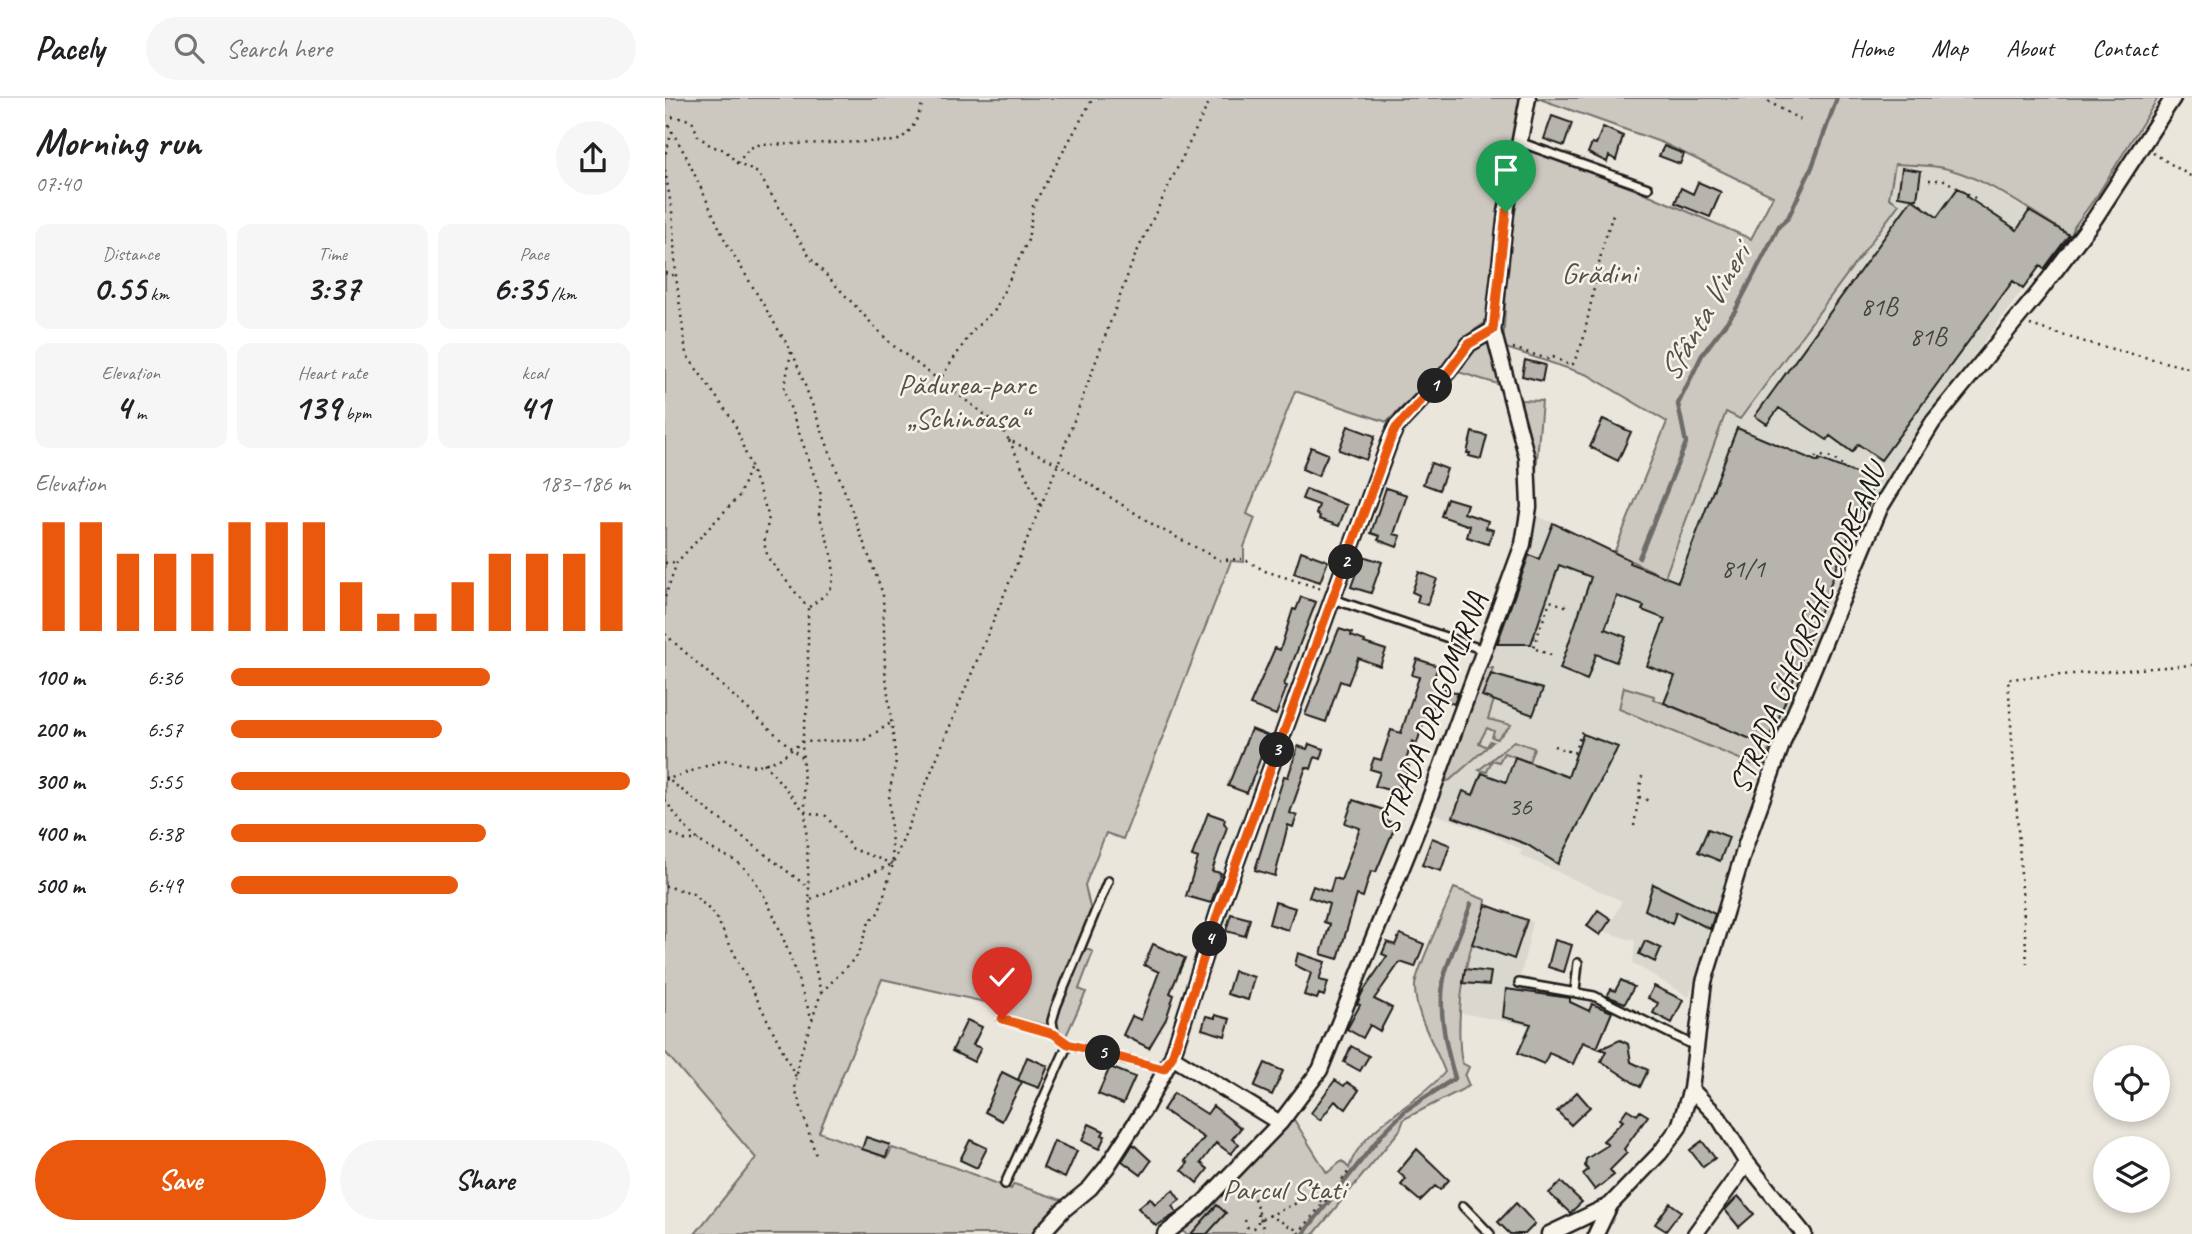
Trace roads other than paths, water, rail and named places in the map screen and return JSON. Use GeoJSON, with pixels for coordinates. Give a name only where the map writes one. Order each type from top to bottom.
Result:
{"type":"FeatureCollection","features":[{"type":"Feature","properties":{"kind":"street","name":"STRADA DRAGOMIRNA"},"geometry":{"type":"LineString","coordinates":[[1165,1234],[1199,1207],[1280,1123],[1320,1070],[1485,651],[1523,544],[1530,498],[1521,433],[1495,336],[1506,212],[1528,98]]}},
{"type":"Feature","properties":{"kind":"street","name":"STRADA GHEORGHE CODREANU"},"geometry":{"type":"LineString","coordinates":[[1549,1234],[1610,1205],[1660,1153],[1679,1127],[1691,1088],[1698,1048],[1704,982],[1746,844],[1784,739],[1880,508],[1933,422],[2095,218],[2173,98]]}},
{"type":"Feature","properties":{"kind":"street"},"geometry":{"type":"LineString","coordinates":[[1041,1234],[1062,1210],[1090,1188],[1107,1167],[1145,1108],[1168,1063],[1219,910],[1396,428],[1448,372],[1469,344],[1495,336]]}},
{"type":"Feature","properties":{"kind":"street"},"geometry":{"type":"LineString","coordinates":[[1168,1063],[1280,1123]]}},
{"type":"Feature","properties":{"kind":"street"},"geometry":{"type":"LineString","coordinates":[[1691,1088],[1720,1118],[1747,1163],[1804,1234]]}},
{"type":"Feature","properties":{"kind":"street"},"geometry":{"type":"LineString","coordinates":[[1695,1234],[1747,1163]]}},
{"type":"Feature","properties":{"kind":"street"},"geometry":{"type":"LineString","coordinates":[[1596,1234],[1610,1205]]}},
{"type":"Feature","properties":{"kind":"lane"},"geometry":{"type":"LineString","coordinates":[[1518,142],[1648,188]]}},
{"type":"Feature","properties":{"kind":"lane"},"geometry":{"type":"LineString","coordinates":[[1334,596],[1485,651]]}},
{"type":"Feature","properties":{"kind":"lane"},"geometry":{"type":"LineString","coordinates":[[1054,1034],[1052,1021],[1056,1007],[1108,881]]}},
{"type":"Feature","properties":{"kind":"lane"},"geometry":{"type":"LineString","coordinates":[[1575,991],[1578,963]]}},
{"type":"Feature","properties":{"kind":"lane"},"geometry":{"type":"LineString","coordinates":[[1519,983],[1575,991],[1606,1001],[1698,1048]]}},
{"type":"Feature","properties":{"kind":"lane"},"geometry":{"type":"LineString","coordinates":[[1002,1019],[1054,1034],[1068,1044],[1168,1063]]}},
{"type":"Feature","properties":{"kind":"lane"},"geometry":{"type":"LineString","coordinates":[[1005,1184],[1068,1044]]}},
{"type":"Feature","properties":{"kind":"lane"},"geometry":{"type":"LineString","coordinates":[[1463,1206],[1490,1234]]}},
{"type":"Feature","properties":{"kind":"waterway","name":"Sfânta Vineri"},"geometry":{"type":"LineString","coordinates":[[1639,558],[1686,443],[1678,404],[1702,355],[1735,311],[1779,226],[1788,218],[1812,167],[1837,98]]}},
{"type":"Feature","properties":{"kind":"waterway","name":"Sfânta Vineri"},"geometry":{"type":"LineString","coordinates":[[1303,1234],[1383,1133],[1406,1110],[1455,1078],[1445,1038],[1443,983],[1471,904]]}},
{"type":"Feature","properties":{"kind":"park label","name":"Grădini"},"geometry":{"type":"Point","coordinates":[1599,273]}},
{"type":"Feature","properties":{"kind":"park label","name":"Pădurea-parc „Schinoasa“"},"geometry":{"type":"Point","coordinates":[967,401]}},
{"type":"Feature","properties":{"kind":"park label","name":"Parcul Stati"},"geometry":{"type":"Point","coordinates":[1284,1189]}}]}
